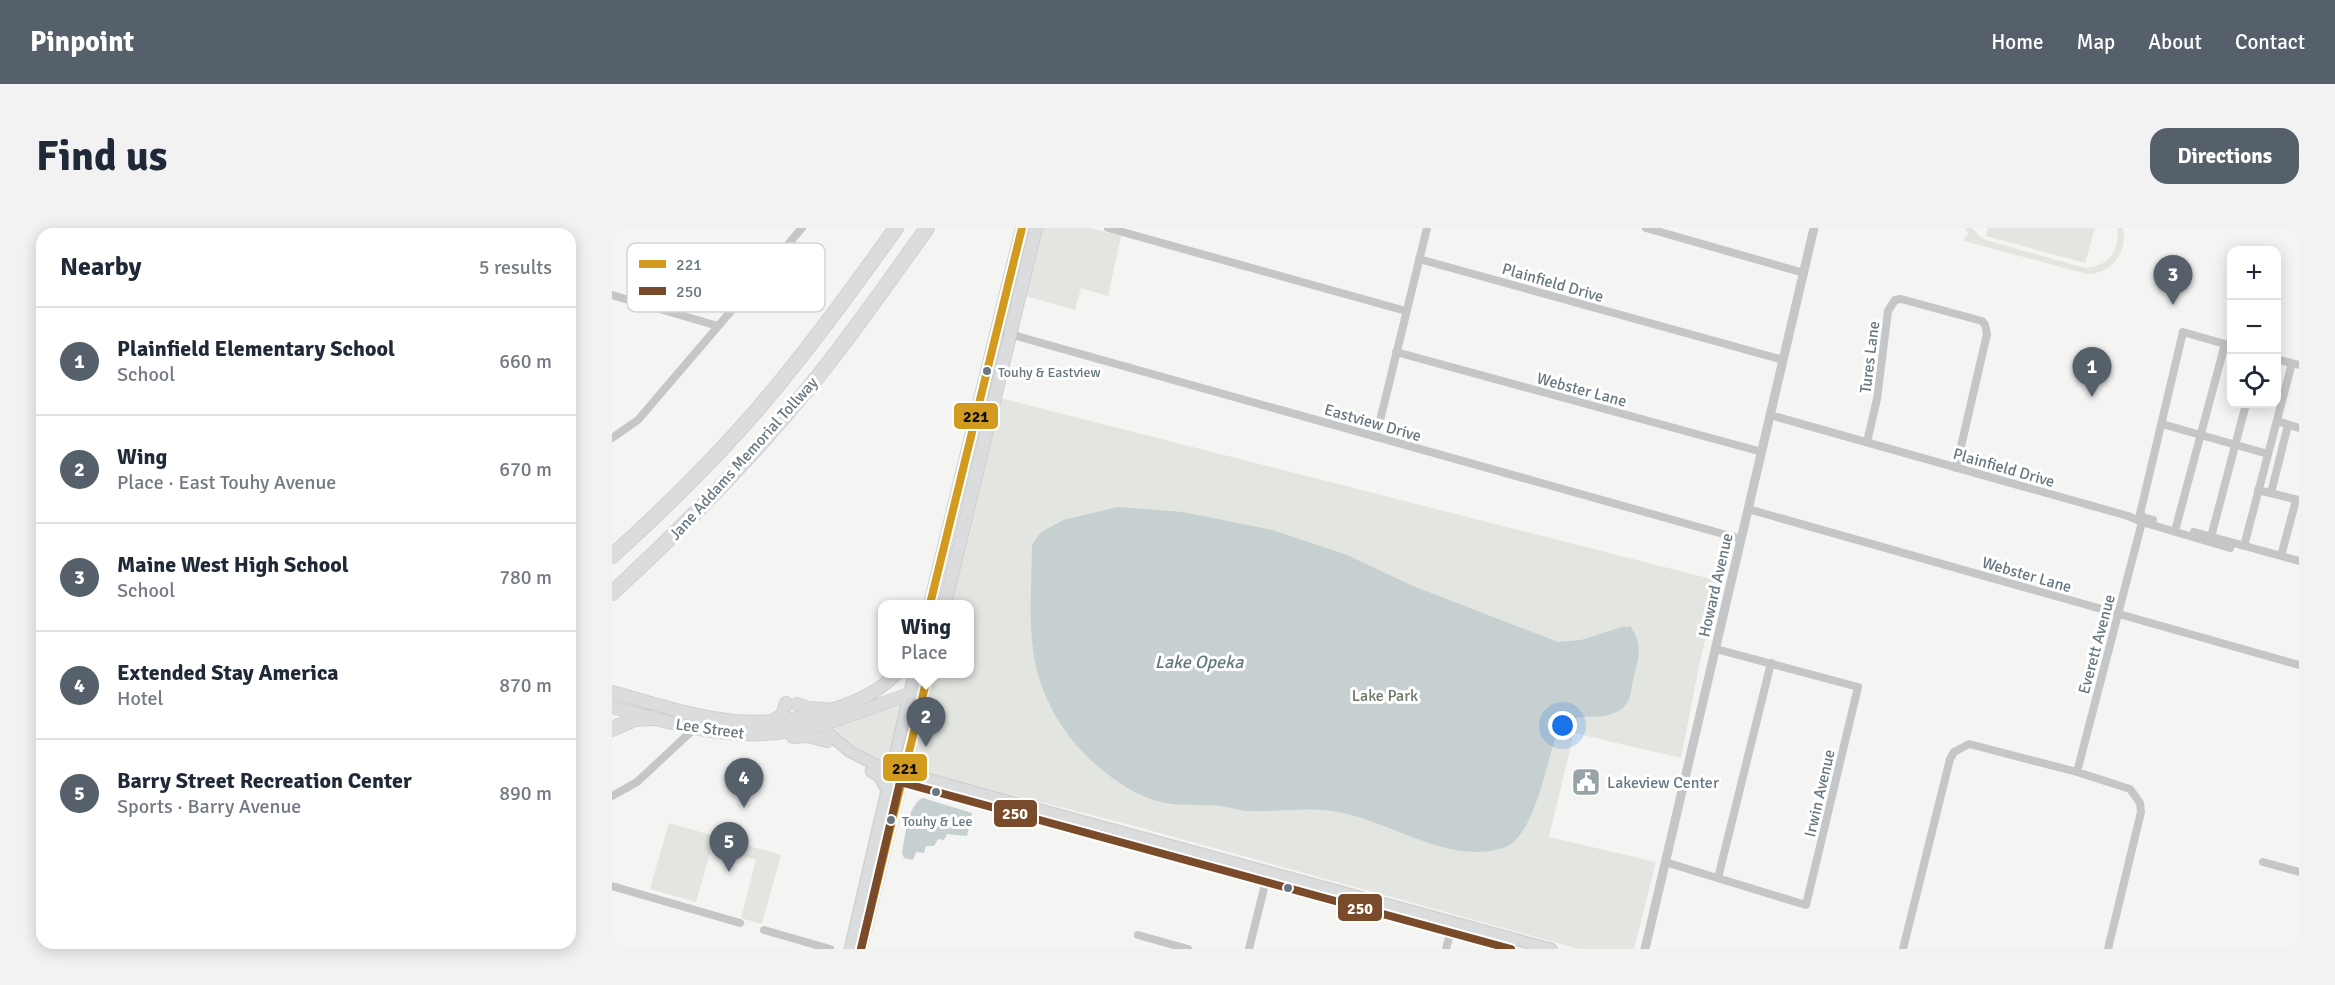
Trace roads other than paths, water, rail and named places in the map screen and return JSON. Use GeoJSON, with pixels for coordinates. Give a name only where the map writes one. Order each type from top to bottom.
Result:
{"type":"FeatureCollection","features":[{"type":"Feature","properties":{"kind":"highway","name":"Jane Addams Memorial Tollway"},"geometry":{"type":"LineString","coordinates":[[612,556],[696,476],[757,410],[811,345],[896,228]]}},
{"type":"Feature","properties":{"kind":"highway","name":"Jane Addams Memorial Tollway"},"geometry":{"type":"LineString","coordinates":[[612,593],[662,547],[772,431],[812,384],[927,228]]}},
{"type":"Feature","properties":{"kind":"highway"},"geometry":{"type":"LineString","coordinates":[[612,729],[635,719],[653,718]]}},
{"type":"Feature","properties":{"kind":"main road"},"geometry":{"type":"LineString","coordinates":[[931,600],[1022,228]]}},
{"type":"Feature","properties":{"kind":"main road"},"geometry":{"type":"LineString","coordinates":[[946,600],[1036,228]]}},
{"type":"Feature","properties":{"kind":"main road"},"geometry":{"type":"LineString","coordinates":[[810,722],[833,709],[866,697],[891,678]]}},
{"type":"Feature","properties":{"kind":"main road"},"geometry":{"type":"LineString","coordinates":[[861,949],[897,774],[913,678]]}},
{"type":"Feature","properties":{"kind":"main road"},"geometry":{"type":"LineString","coordinates":[[810,722],[909,694],[918,688],[925,678]]}},
{"type":"Feature","properties":{"kind":"main road"},"geometry":{"type":"LineString","coordinates":[[850,949],[887,791],[897,774],[927,678]]}},
{"type":"Feature","properties":{"kind":"main road","name":"Lee Street"},"geometry":{"type":"LineString","coordinates":[[612,692],[705,717],[749,723],[810,722]]}},
{"type":"Feature","properties":{"kind":"main road"},"geometry":{"type":"LineString","coordinates":[[770,723],[782,716],[792,704],[816,709],[833,709]]}},
{"type":"Feature","properties":{"kind":"main road","name":"Lee Street"},"geometry":{"type":"LineString","coordinates":[[612,707],[695,728],[763,735],[810,722]]}},
{"type":"Feature","properties":{"kind":"main road"},"geometry":{"type":"LineString","coordinates":[[810,722],[867,762],[897,774],[963,794],[987,796],[1551,949]]}},
{"type":"Feature","properties":{"kind":"main road"},"geometry":{"type":"LineString","coordinates":[[810,722],[827,741],[851,760],[880,777],[887,791]]}},
{"type":"Feature","properties":{"kind":"main road"},"geometry":{"type":"LineString","coordinates":[[763,735],[772,738],[807,735],[827,741]]}},
{"type":"Feature","properties":{"kind":"main road"},"geometry":{"type":"LineString","coordinates":[[871,771],[897,774]]}},
{"type":"Feature","properties":{"kind":"street"},"geometry":{"type":"LineString","coordinates":[[789,243],[802,228]]}},
{"type":"Feature","properties":{"kind":"street"},"geometry":{"type":"LineString","coordinates":[[1108,228],[1406,311]]}},
{"type":"Feature","properties":{"kind":"street"},"geometry":{"type":"LineString","coordinates":[[1376,436],[1427,228]]}},
{"type":"Feature","properties":{"kind":"street"},"geometry":{"type":"LineString","coordinates":[[1646,228],[1804,273]]}},
{"type":"Feature","properties":{"kind":"street","name":"Howard Avenue"},"geometry":{"type":"LineString","coordinates":[[1645,949],[1814,228]]}},
{"type":"Feature","properties":{"kind":"street","name":"Plainfield Drive"},"geometry":{"type":"LineString","coordinates":[[1419,259],[1783,360]]}},
{"type":"Feature","properties":{"kind":"street"},"geometry":{"type":"LineString","coordinates":[[612,295],[627,299]]}},
{"type":"Feature","properties":{"kind":"street","name":"Tures Lane"},"geometry":{"type":"LineString","coordinates":[[1867,442],[1877,399],[1890,305],[1895,300],[1901,299],[1982,321],[1987,334],[1956,468]]}},
{"type":"Feature","properties":{"kind":"street"},"geometry":{"type":"LineString","coordinates":[[670,312],[718,326]]}},
{"type":"Feature","properties":{"kind":"street"},"geometry":{"type":"LineString","coordinates":[[612,438],[638,420],[730,312]]}},
{"type":"Feature","properties":{"kind":"street","name":"Eastview Drive"},"geometry":{"type":"LineString","coordinates":[[998,331],[1741,539]]}},
{"type":"Feature","properties":{"kind":"street"},"geometry":{"type":"LineString","coordinates":[[2227,345],[2184,332],[2140,514],[2145,518],[2299,561]]}},
{"type":"Feature","properties":{"kind":"street"},"geometry":{"type":"LineString","coordinates":[[2176,527],[2200,435],[2227,348]]}},
{"type":"Feature","properties":{"kind":"street","name":"Webster Lane"},"geometry":{"type":"LineString","coordinates":[[1396,352],[1762,452]]}},
{"type":"Feature","properties":{"kind":"street"},"geometry":{"type":"LineString","coordinates":[[2244,546],[2277,421],[2296,364],[2281,359]]}},
{"type":"Feature","properties":{"kind":"street"},"geometry":{"type":"LineString","coordinates":[[2211,537],[2245,408]]}},
{"type":"Feature","properties":{"kind":"street","name":"Plainfield Drive"},"geometry":{"type":"LineString","coordinates":[[1770,415],[2119,513],[2230,548]]}},
{"type":"Feature","properties":{"kind":"street"},"geometry":{"type":"LineString","coordinates":[[2277,421],[2299,428]]}},
{"type":"Feature","properties":{"kind":"street"},"geometry":{"type":"LineString","coordinates":[[2162,424],[2268,454]]}},
{"type":"Feature","properties":{"kind":"street"},"geometry":{"type":"LineString","coordinates":[[2271,493],[2288,425]]}},
{"type":"Feature","properties":{"kind":"street"},"geometry":{"type":"LineString","coordinates":[[2258,490],[2298,500],[2281,556]]}},
{"type":"Feature","properties":{"kind":"street","name":"Webster Lane"},"geometry":{"type":"LineString","coordinates":[[1748,509],[2299,665]]}},
{"type":"Feature","properties":{"kind":"street","name":"Everett Avenue"},"geometry":{"type":"LineString","coordinates":[[2077,772],[2142,522]]}},
{"type":"Feature","properties":{"kind":"street"},"geometry":{"type":"LineString","coordinates":[[1665,862],[1718,878],[1771,663],[1716,648]]}},
{"type":"Feature","properties":{"kind":"street","name":"Irwin Avenue"},"geometry":{"type":"LineString","coordinates":[[1718,878],[1806,905],[1858,687],[1771,663]]}},
{"type":"Feature","properties":{"kind":"street"},"geometry":{"type":"LineString","coordinates":[[612,796],[627,789],[647,774],[695,728]]}},
{"type":"Feature","properties":{"kind":"street"},"geometry":{"type":"LineString","coordinates":[[1903,949],[1950,759],[1959,748],[1969,744],[2077,772],[2130,789],[2140,803],[2141,812],[2108,949]]}},
{"type":"Feature","properties":{"kind":"street"},"geometry":{"type":"LineString","coordinates":[[2263,862],[2299,872]]}},
{"type":"Feature","properties":{"kind":"street"},"geometry":{"type":"LineString","coordinates":[[1250,949],[1268,872]]}},
{"type":"Feature","properties":{"kind":"street"},"geometry":{"type":"LineString","coordinates":[[612,886],[740,923]]}},
{"type":"Feature","properties":{"kind":"street"},"geometry":{"type":"LineString","coordinates":[[1446,949],[1453,922]]}},
{"type":"Feature","properties":{"kind":"street"},"geometry":{"type":"LineString","coordinates":[[764,930],[830,949]]}},
{"type":"Feature","properties":{"kind":"street"},"geometry":{"type":"LineString","coordinates":[[1138,935],[1188,949]]}},
{"type":"Feature","properties":{"kind":"water","name":"Lake Opeka"},"geometry":{"type":"Polygon","coordinates":[[[1118,507],[1183,512],[1272,530],[1347,555],[1413,586],[1558,642],[1581,640],[1630,626],[1637,639],[1639,652],[1630,697],[1620,710],[1610,715],[1573,719],[1559,730],[1530,818],[1513,842],[1503,848],[1482,852],[1460,851],[1417,839],[1353,815],[1332,811],[1312,809],[1247,811],[1220,806],[1173,804],[1153,800],[1134,792],[1109,775],[1074,743],[1053,712],[1045,695],[1039,678],[1032,641],[1032,545],[1040,533],[1063,520],[1118,507]]]}},
{"type":"Feature","properties":{"kind":"water"},"geometry":{"type":"Polygon","coordinates":[[[923,798],[972,813],[967,836],[947,834],[944,840],[938,839],[934,846],[926,846],[924,853],[916,852],[913,860],[904,858],[902,853],[911,814],[918,801],[923,798]]]}},
{"type":"Feature","properties":{"kind":"place","name":"Maine West High School"},"geometry":{"type":"Point","coordinates":[2173,305]}},
{"type":"Feature","properties":{"kind":"place","name":"Touhy & Eastview"},"geometry":{"type":"Point","coordinates":[987,371]}},
{"type":"Feature","properties":{"kind":"place","name":"Plainfield Elementary School"},"geometry":{"type":"Point","coordinates":[2092,397]}},
{"type":"Feature","properties":{"kind":"place","name":"Wing"},"geometry":{"type":"Point","coordinates":[926,747]}},
{"type":"Feature","properties":{"kind":"place","name":"Lakeview Center"},"geometry":{"type":"Point","coordinates":[1586,782]}},
{"type":"Feature","properties":{"kind":"place","name":"Extended Stay America"},"geometry":{"type":"Point","coordinates":[744,808]}},
{"type":"Feature","properties":{"kind":"place","name":"Touhy & Lee"},"geometry":{"type":"Point","coordinates":[891,820]}},
{"type":"Feature","properties":{"kind":"place","name":"Barry Street Recreation Center"},"geometry":{"type":"Point","coordinates":[729,872]}},
{"type":"Feature","properties":{"kind":"park label","name":"Lake Park"},"geometry":{"type":"Point","coordinates":[1385,695]}}]}
